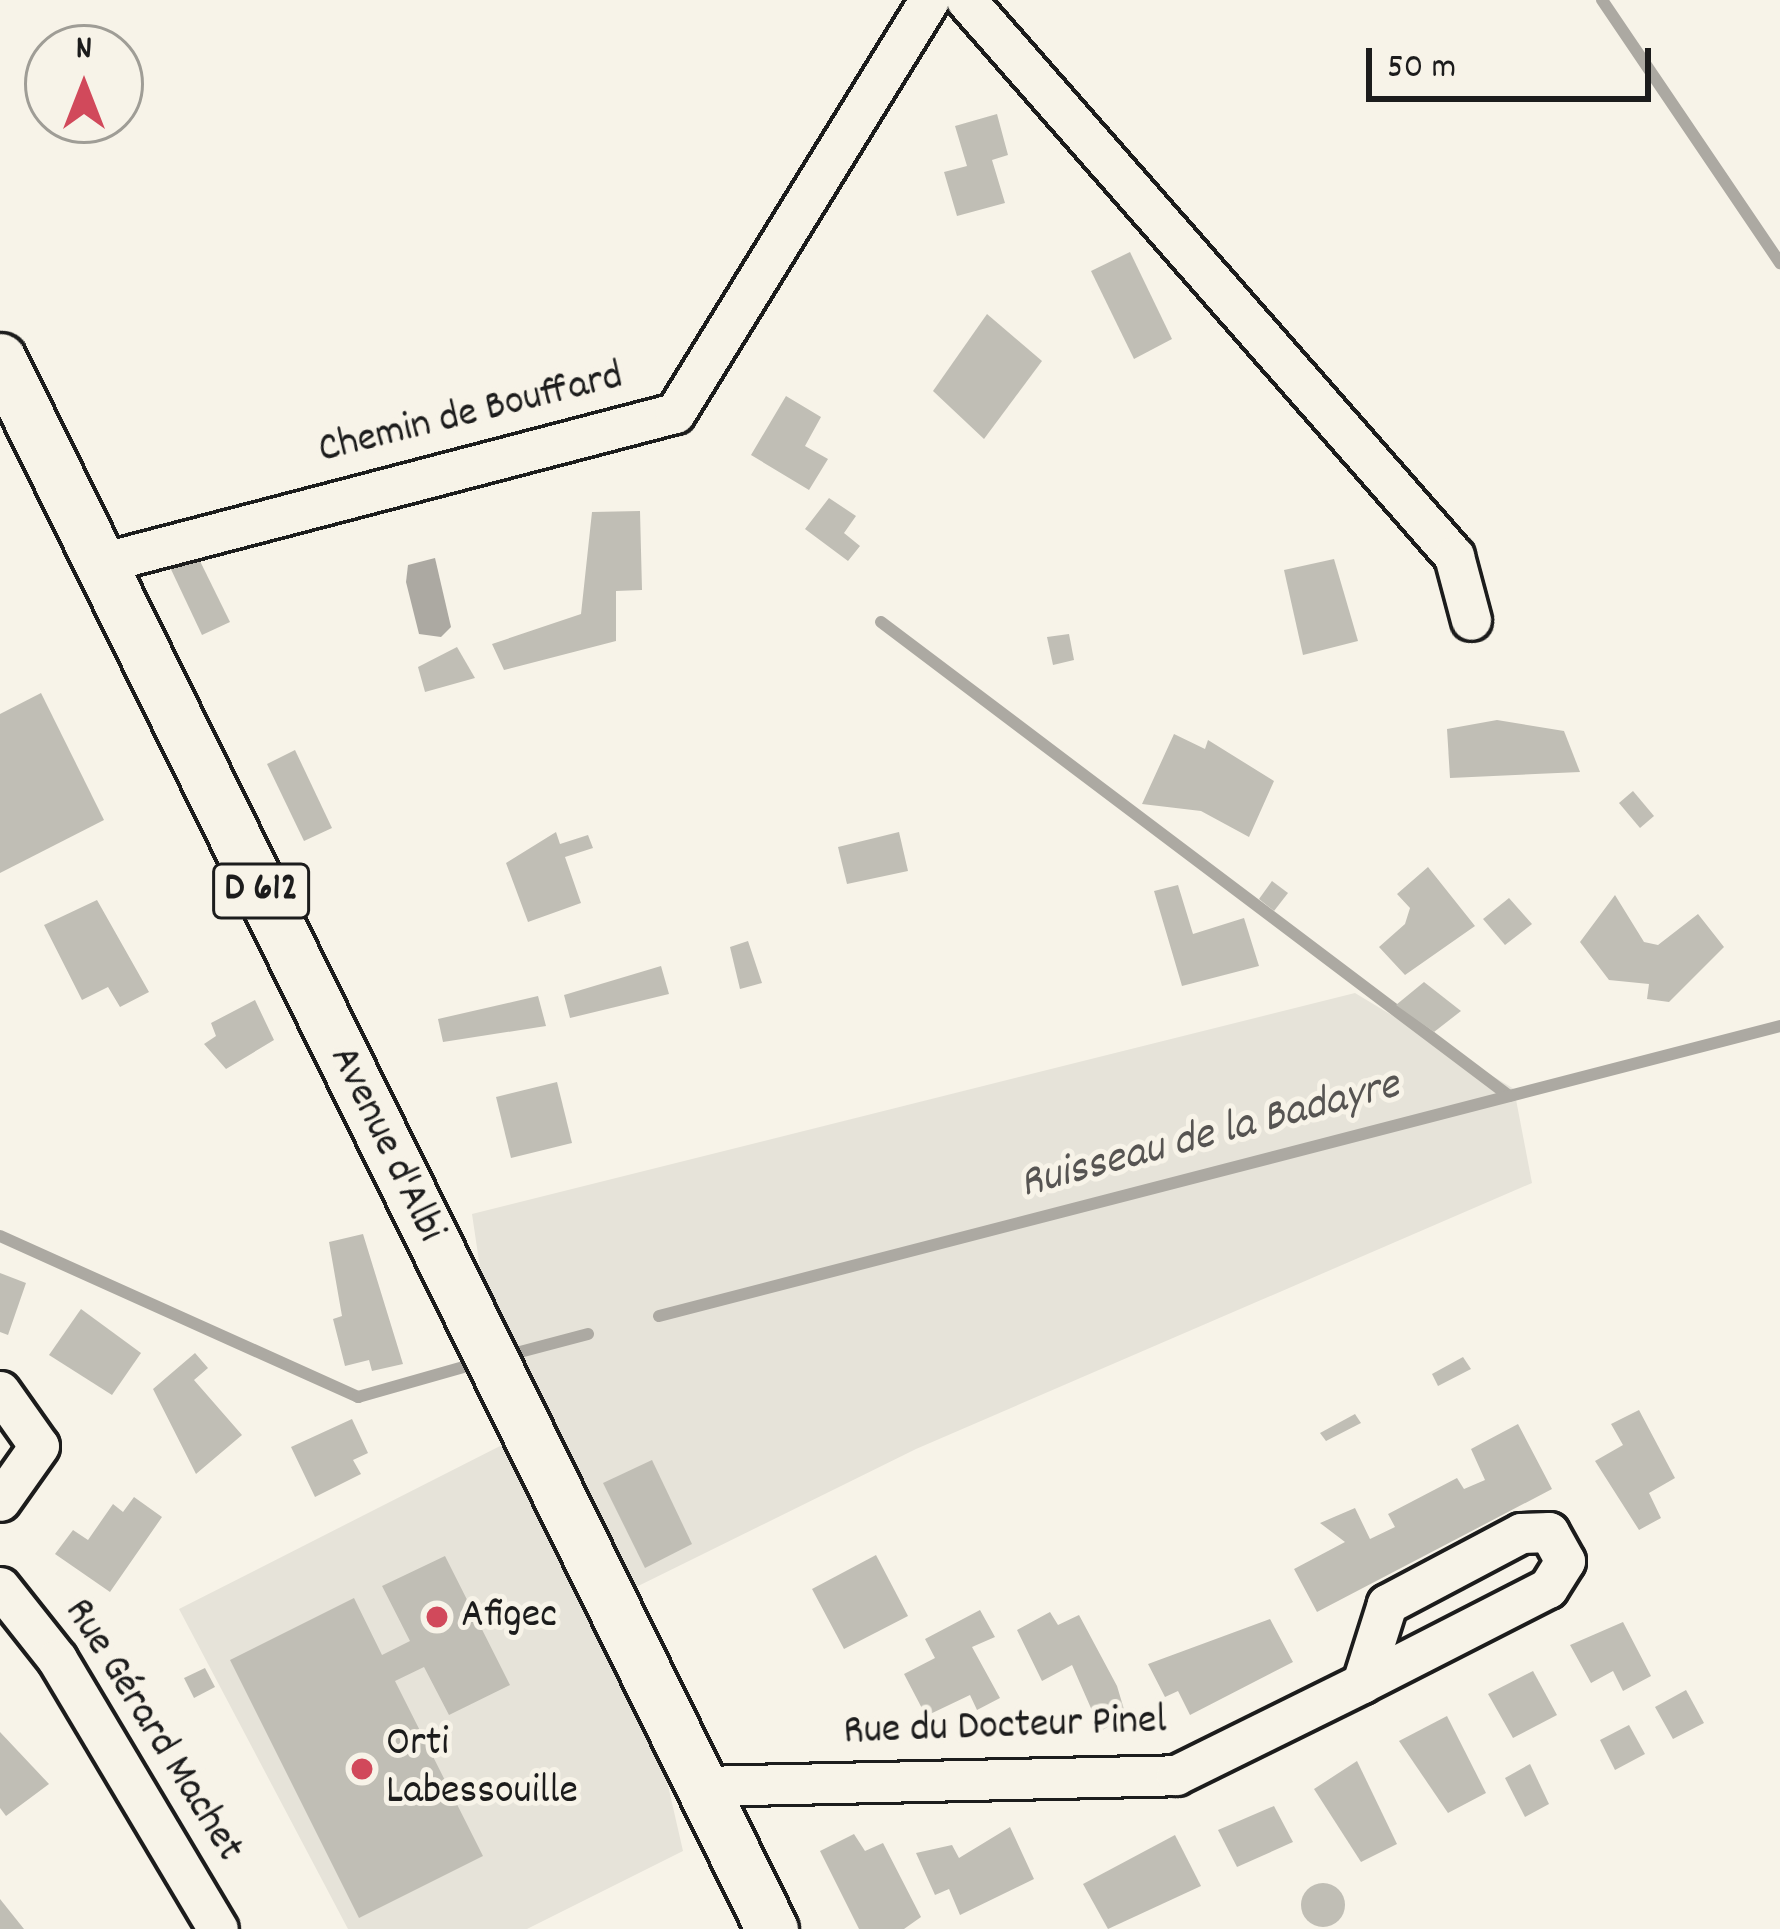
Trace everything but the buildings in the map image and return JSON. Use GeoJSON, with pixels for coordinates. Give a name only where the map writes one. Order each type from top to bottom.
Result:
{"type":"FeatureCollection","features":[{"type":"Feature","properties":{"kind":"main road","name":"Avenue d'Albi"},"geometry":{"type":"LineString","coordinates":[[0,359],[772,1929]]}},
{"type":"Feature","properties":{"kind":"street","name":"Chemin de Bouffard"},"geometry":{"type":"LineString","coordinates":[[100,562],[675,413],[929,0]]}},
{"type":"Feature","properties":{"kind":"street"},"geometry":{"type":"LineString","coordinates":[[966,0],[1454,556],[1471,620]]}},
{"type":"Feature","properties":{"kind":"street"},"geometry":{"type":"LineString","coordinates":[[0,1391],[39,1446],[0,1501]]}},
{"type":"Feature","properties":{"kind":"street","name":"Rue du Docteur Pinel"},"geometry":{"type":"LineString","coordinates":[[702,1786],[1176,1775],[1362,1683],[1564,1577],[1549,1532],[1521,1533],[1387,1604],[1362,1683]]}},
{"type":"Feature","properties":{"kind":"street","name":"Rue Gérard Machet"},"geometry":{"type":"LineString","coordinates":[[0,1587],[57,1659],[218,1929]]}},
{"type":"Feature","properties":{"kind":"shaded area"},"geometry":{"type":"Polygon","coordinates":[[[435,558],[451,627],[441,637],[419,634],[406,582],[408,565],[435,558]]]}},
{"type":"Feature","properties":{"kind":"shaded area"},"geometry":{"type":"Polygon","coordinates":[[[1355,993],[1514,1089],[1532,1183],[916,1449],[624,1593],[683,1851],[527,1929],[348,1929],[179,1609],[506,1443],[472,1214],[1355,993]]]}},
{"type":"Feature","properties":{"kind":"waterway"},"geometry":{"type":"LineString","coordinates":[[1602,0],[1780,263]]}},
{"type":"Feature","properties":{"kind":"waterway"},"geometry":{"type":"LineString","coordinates":[[881,622],[1509,1096]]}},
{"type":"Feature","properties":{"kind":"waterway","name":"Ruisseau de la Badayre"},"geometry":{"type":"LineString","coordinates":[[659,1316],[1780,1026]]}},
{"type":"Feature","properties":{"kind":"waterway","name":"Ruisseau de la Badayre"},"geometry":{"type":"LineString","coordinates":[[0,1236],[358,1397],[481,1362]]}},
{"type":"Feature","properties":{"kind":"waterway","name":"Ruisseau de la Badayre"},"geometry":{"type":"LineString","coordinates":[[501,1357],[588,1334]]}},
{"type":"Feature","properties":{"kind":"place","name":"Afigec"},"geometry":{"type":"Point","coordinates":[437,1617]}},
{"type":"Feature","properties":{"kind":"place","name":"Orti Labessouille"},"geometry":{"type":"Point","coordinates":[362,1769]}}]}
